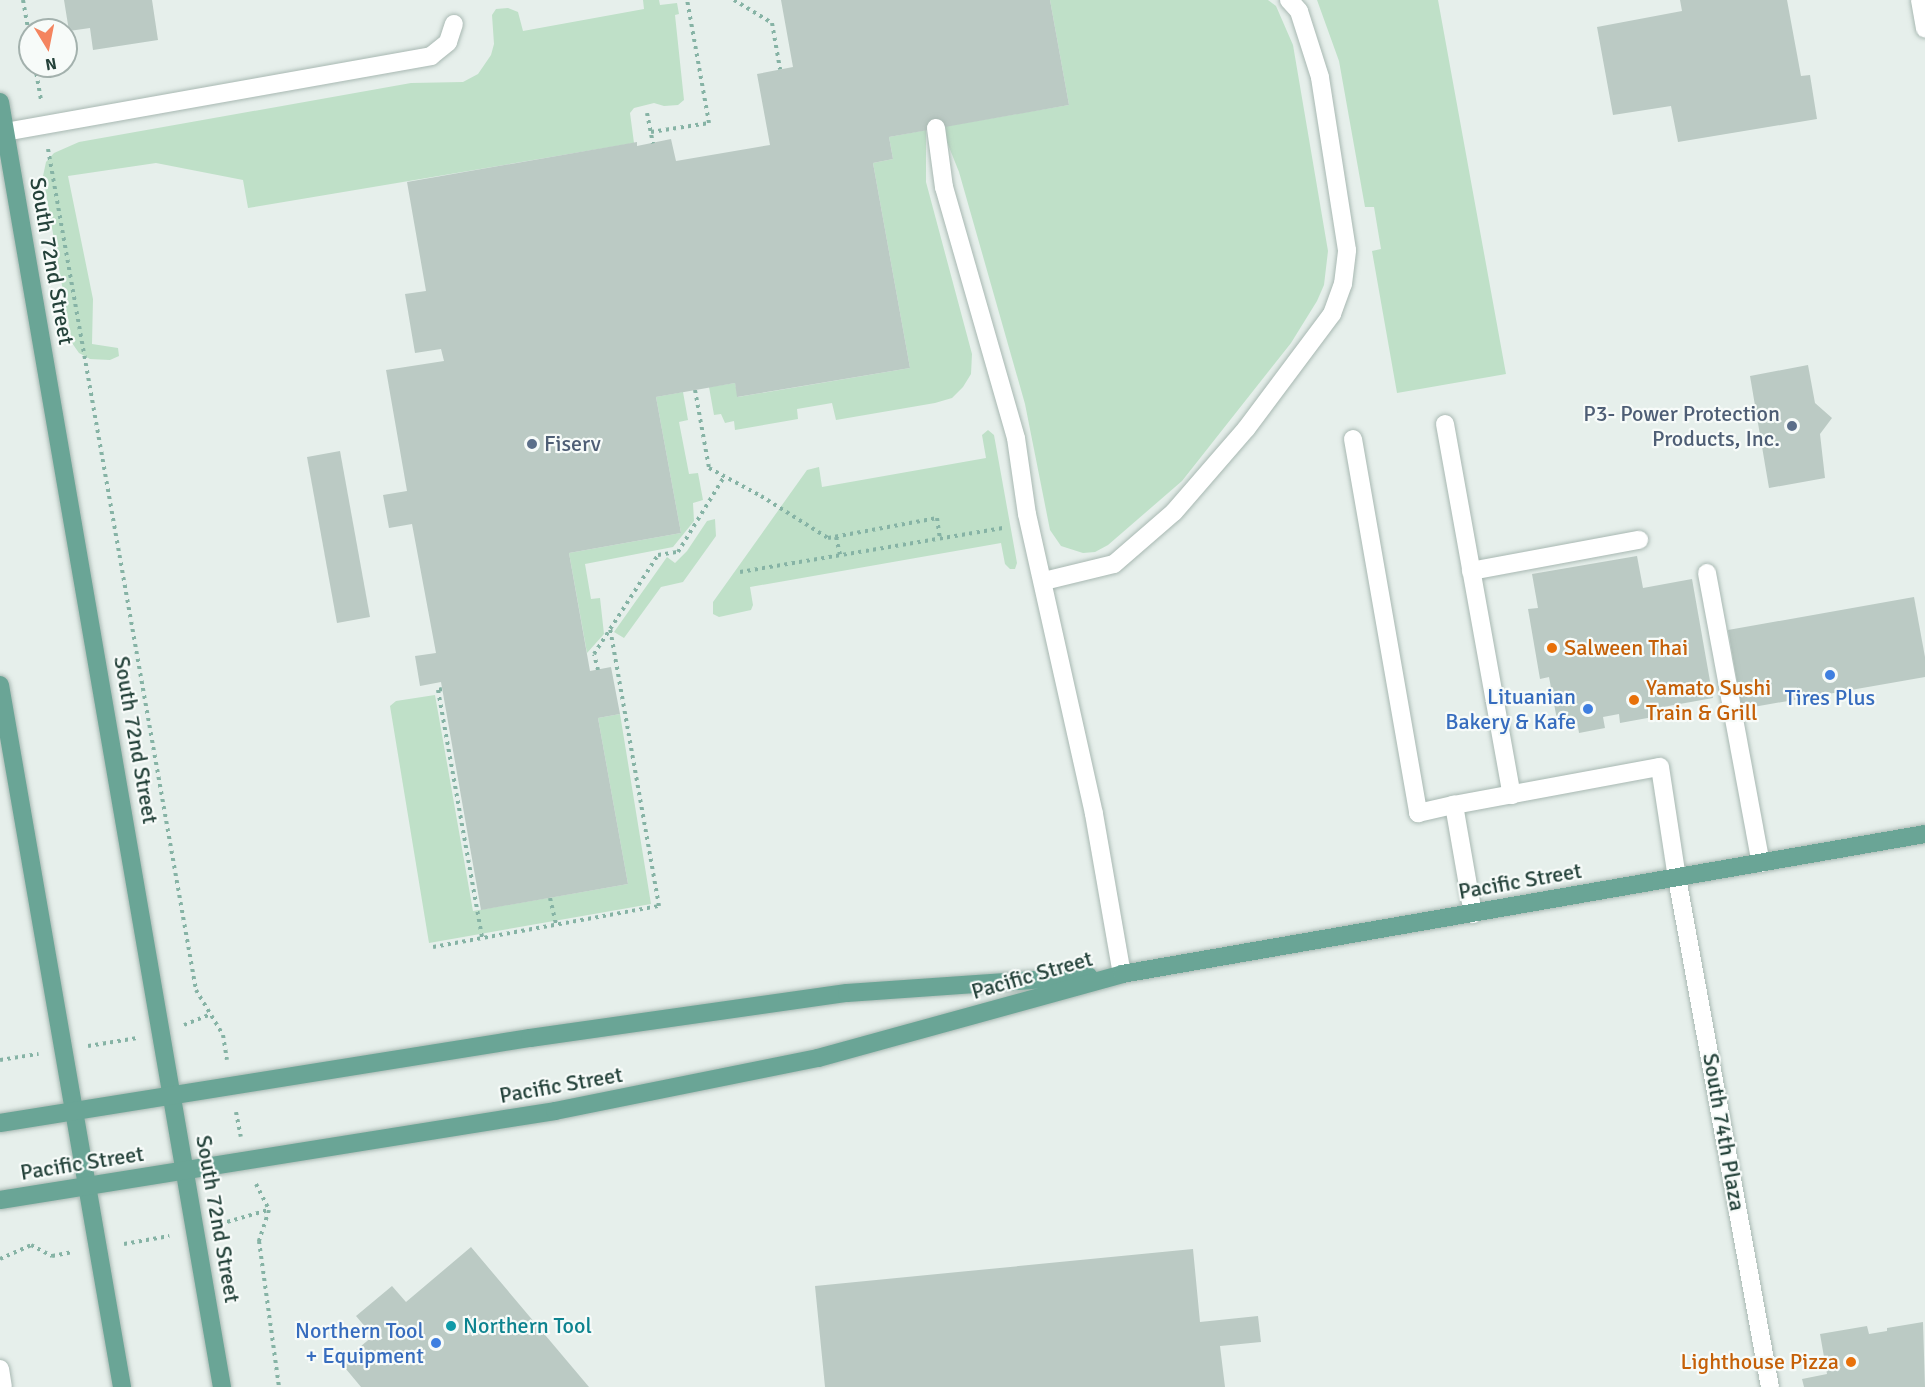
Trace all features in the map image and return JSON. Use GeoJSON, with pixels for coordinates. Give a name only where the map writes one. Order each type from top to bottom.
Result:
{"type":"FeatureCollection","features":[{"type":"Feature","properties":{"kind":"main road","name":"South 72nd Street"},"geometry":{"type":"LineString","coordinates":[[0,102],[222,1387]]}},
{"type":"Feature","properties":{"kind":"main road"},"geometry":{"type":"LineString","coordinates":[[0,685],[122,1387]]}},
{"type":"Feature","properties":{"kind":"main road","name":"Pacific Street"},"geometry":{"type":"LineString","coordinates":[[0,1123],[530,1038],[848,993],[1122,974],[1925,834]]}},
{"type":"Feature","properties":{"kind":"main road","name":"Pacific Street"},"geometry":{"type":"LineString","coordinates":[[0,1200],[555,1111],[698,1084],[880,1042],[1122,974]]}},
{"type":"Feature","properties":{"kind":"street"},"geometry":{"type":"LineString","coordinates":[[1044,581],[1114,564],[1174,512],[1246,429],[1332,314],[1343,284],[1347,250],[1320,77],[1299,11],[1289,0]]}},
{"type":"Feature","properties":{"kind":"street"},"geometry":{"type":"LineString","coordinates":[[1920,0],[1925,29]]}},
{"type":"Feature","properties":{"kind":"street"},"geometry":{"type":"LineString","coordinates":[[5,132],[430,56],[448,42],[454,24]]}},
{"type":"Feature","properties":{"kind":"street"},"geometry":{"type":"LineString","coordinates":[[936,128],[944,187],[1016,438],[1027,514],[1044,581],[1094,814],[1122,974]]}},
{"type":"Feature","properties":{"kind":"street"},"geometry":{"type":"LineString","coordinates":[[1353,440],[1418,813],[1512,795],[1445,424]]}},
{"type":"Feature","properties":{"kind":"street"},"geometry":{"type":"LineString","coordinates":[[1471,571],[1639,540]]}},
{"type":"Feature","properties":{"kind":"street"},"geometry":{"type":"LineString","coordinates":[[1707,573],[1761,863]]}},
{"type":"Feature","properties":{"kind":"street","name":"South 74th Plaza"},"geometry":{"type":"LineString","coordinates":[[1512,795],[1660,767],[1677,878],[1770,1387]]}},
{"type":"Feature","properties":{"kind":"street"},"geometry":{"type":"LineString","coordinates":[[1454,806],[1473,914]]}},
{"type":"Feature","properties":{"kind":"path"},"geometry":{"type":"LineString","coordinates":[[23,0],[26,18]]}},
{"type":"Feature","properties":{"kind":"path"},"geometry":{"type":"LineString","coordinates":[[651,132],[709,123],[687,0]]}},
{"type":"Feature","properties":{"kind":"path"},"geometry":{"type":"LineString","coordinates":[[734,0],[772,23],[780,69]]}},
{"type":"Feature","properties":{"kind":"path"},"geometry":{"type":"LineString","coordinates":[[37,78],[196,990],[209,1016],[223,1035],[245,1161],[269,1210],[259,1241],[279,1387]]}},
{"type":"Feature","properties":{"kind":"path"},"geometry":{"type":"LineString","coordinates":[[647,113],[653,142]]}},
{"type":"Feature","properties":{"kind":"path"},"geometry":{"type":"LineString","coordinates":[[695,390],[709,468],[761,496],[828,538],[937,518],[940,538]]}},
{"type":"Feature","properties":{"kind":"path"},"geometry":{"type":"LineString","coordinates":[[598,670],[594,654],[610,628],[658,555],[678,552],[724,477]]}},
{"type":"Feature","properties":{"kind":"path"},"geometry":{"type":"LineString","coordinates":[[740,572],[1010,527]]}},
{"type":"Feature","properties":{"kind":"path"},"geometry":{"type":"LineString","coordinates":[[836,537],[840,555]]}},
{"type":"Feature","properties":{"kind":"path"},"geometry":{"type":"LineString","coordinates":[[433,947],[659,906],[610,628]]}},
{"type":"Feature","properties":{"kind":"path"},"geometry":{"type":"LineString","coordinates":[[442,689],[438,690],[482,938]]}},
{"type":"Feature","properties":{"kind":"path"},"geometry":{"type":"LineString","coordinates":[[550,898],[556,925]]}},
{"type":"Feature","properties":{"kind":"path"},"geometry":{"type":"LineString","coordinates":[[0,1060],[161,1033],[209,1016]]}},
{"type":"Feature","properties":{"kind":"path"},"geometry":{"type":"LineString","coordinates":[[0,1259],[31,1245],[52,1256],[196,1231],[269,1210]]}},
{"type":"Feature","properties":{"kind":"green space"},"geometry":{"type":"Polygon","coordinates":[[[643,0],[659,0],[660,5],[677,3],[679,14],[675,15],[684,100],[678,105],[664,106],[654,103],[634,108],[630,113],[634,143],[248,208],[243,180],[156,163],[68,176],[93,299],[92,344],[118,348],[119,356],[110,360],[90,359],[79,353],[72,343],[43,176],[46,162],[54,153],[79,142],[411,83],[463,82],[478,74],[491,55],[494,44],[492,15],[496,9],[508,8],[518,12],[523,31],[644,9],[643,0]]]}},
{"type":"Feature","properties":{"kind":"green space"},"geometry":{"type":"Polygon","coordinates":[[[1050,0],[1268,0],[1276,6],[1293,45],[1328,251],[1324,285],[1317,301],[1291,343],[1182,481],[1108,545],[1095,552],[1083,553],[1061,546],[1050,530],[1025,404],[959,172],[941,127],[1069,105],[1050,0]]]}},
{"type":"Feature","properties":{"kind":"green space"},"geometry":{"type":"Polygon","coordinates":[[[1317,0],[1438,0],[1506,374],[1397,393],[1372,251],[1381,249],[1374,207],[1365,207],[1339,61],[1317,0]]]}},
{"type":"Feature","properties":{"kind":"green space"},"geometry":{"type":"Polygon","coordinates":[[[926,130],[926,182],[972,354],[971,374],[963,387],[952,398],[935,403],[836,420],[832,403],[797,409],[798,419],[735,430],[734,421],[725,423],[721,414],[714,415],[709,387],[735,383],[738,397],[910,368],[873,163],[893,159],[889,137],[926,130]]]}},
{"type":"Feature","properties":{"kind":"green space"},"geometry":{"type":"Polygon","coordinates":[[[683,392],[688,420],[679,422],[689,474],[698,473],[703,500],[693,503],[694,521],[673,547],[585,564],[591,599],[600,598],[604,634],[587,653],[569,553],[681,533],[656,397],[683,392]]]}},
{"type":"Feature","properties":{"kind":"green space"},"geometry":{"type":"Polygon","coordinates":[[[988,430],[994,435],[1017,563],[1015,569],[1010,569],[1005,564],[1001,543],[750,587],[753,605],[751,610],[719,617],[713,614],[713,602],[807,470],[819,467],[822,487],[986,458],[982,435],[988,430]]]}},
{"type":"Feature","properties":{"kind":"green space"},"geometry":{"type":"Polygon","coordinates":[[[715,519],[716,536],[683,582],[661,587],[624,638],[614,632],[667,557],[675,563],[687,551],[707,521],[715,519]]]}},
{"type":"Feature","properties":{"kind":"green space"},"geometry":{"type":"Polygon","coordinates":[[[435,695],[473,911],[628,884],[598,718],[620,714],[651,904],[429,943],[390,706],[396,701],[435,695]]]}},
{"type":"Feature","properties":{"kind":"building"},"geometry":{"type":"Polygon","coordinates":[[[64,0],[152,0],[158,40],[93,50],[90,28],[78,30],[78,18],[67,18],[64,0]]]}},
{"type":"Feature","properties":{"kind":"building","name":"Fiserv"},"geometry":{"type":"Polygon","coordinates":[[[781,0],[1050,0],[1069,105],[889,137],[893,159],[873,163],[910,368],[737,397],[735,383],[656,397],[681,533],[569,553],[590,671],[611,667],[620,714],[598,718],[628,884],[481,910],[441,682],[420,686],[415,656],[436,653],[412,524],[389,528],[383,495],[407,491],[386,370],[444,361],[441,349],[415,353],[405,294],[426,291],[407,182],[637,142],[637,146],[671,139],[676,161],[770,145],[757,74],[793,67],[781,0]]]}},
{"type":"Feature","properties":{"kind":"building"},"geometry":{"type":"Polygon","coordinates":[[[1680,0],[1787,0],[1801,76],[1810,75],[1817,119],[1678,142],[1671,106],[1613,115],[1597,27],[1682,11],[1680,0]]]}},
{"type":"Feature","properties":{"kind":"building","name":"P3- Power Protection Products, Inc."},"geometry":{"type":"Polygon","coordinates":[[[1808,365],[1815,403],[1832,418],[1820,434],[1825,478],[1769,488],[1750,376],[1808,365]]]}},
{"type":"Feature","properties":{"kind":"building"},"geometry":{"type":"Polygon","coordinates":[[[340,451],[370,617],[337,623],[307,457],[340,451]]]}},
{"type":"Feature","properties":{"kind":"building"},"geometry":{"type":"Polygon","coordinates":[[[1637,556],[1643,588],[1692,579],[1713,698],[1663,707],[1664,715],[1620,723],[1619,714],[1603,717],[1605,728],[1579,733],[1577,721],[1558,725],[1549,677],[1540,679],[1528,609],[1538,608],[1532,574],[1637,556]]]}},
{"type":"Feature","properties":{"kind":"building"},"geometry":{"type":"Polygon","coordinates":[[[1914,597],[1925,657],[1925,677],[1742,709],[1728,630],[1914,597]]]}},
{"type":"Feature","properties":{"kind":"building","name":"Northern Tool"},"geometry":{"type":"Polygon","coordinates":[[[471,1247],[589,1387],[361,1387],[341,1363],[373,1336],[356,1316],[392,1286],[406,1302],[471,1247]]]}},
{"type":"Feature","properties":{"kind":"building"},"geometry":{"type":"Polygon","coordinates":[[[1193,1249],[1200,1322],[1258,1316],[1261,1342],[1220,1346],[1225,1387],[825,1387],[815,1286],[1193,1249]]]}},
{"type":"Feature","properties":{"kind":"building"},"geometry":{"type":"Polygon","coordinates":[[[1923,1322],[1925,1387],[1804,1387],[1802,1379],[1827,1374],[1820,1334],[1867,1326],[1869,1334],[1887,1331],[1887,1328],[1923,1322]]]}},
{"type":"Feature","properties":{"kind":"place","name":"P3- Power Protection Products, Inc."},"geometry":{"type":"Point","coordinates":[1792,426]}},
{"type":"Feature","properties":{"kind":"place","name":"Fiserv"},"geometry":{"type":"Point","coordinates":[532,444]}},
{"type":"Feature","properties":{"kind":"place","name":"Salween Thai"},"geometry":{"type":"Point","coordinates":[1552,648]}},
{"type":"Feature","properties":{"kind":"place","name":"Tires Plus"},"geometry":{"type":"Point","coordinates":[1830,675]}},
{"type":"Feature","properties":{"kind":"place","name":"Yamato Sushi Train & Grill"},"geometry":{"type":"Point","coordinates":[1634,700]}},
{"type":"Feature","properties":{"kind":"place","name":"Lituanian Bakery & Kafe"},"geometry":{"type":"Point","coordinates":[1588,709]}},
{"type":"Feature","properties":{"kind":"place","name":"Northern Tool"},"geometry":{"type":"Point","coordinates":[451,1326]}},
{"type":"Feature","properties":{"kind":"place","name":"Northern Tool + Equipment"},"geometry":{"type":"Point","coordinates":[436,1343]}},
{"type":"Feature","properties":{"kind":"place","name":"Lighthouse Pizza"},"geometry":{"type":"Point","coordinates":[1851,1362]}}]}
